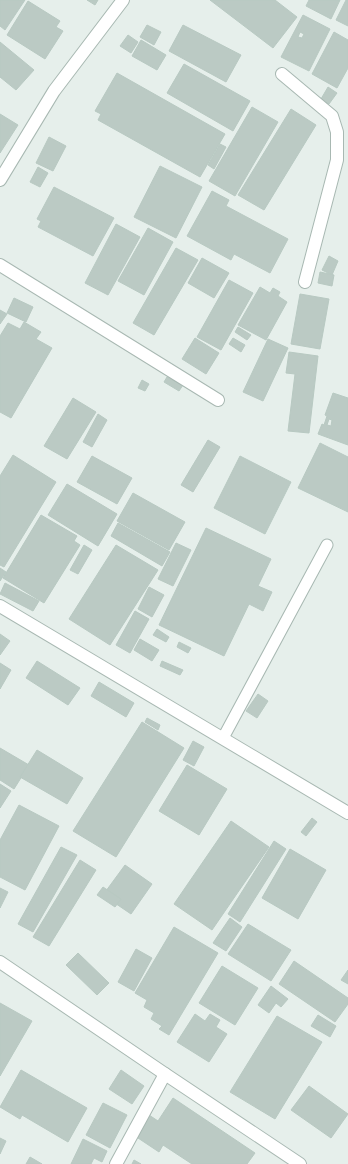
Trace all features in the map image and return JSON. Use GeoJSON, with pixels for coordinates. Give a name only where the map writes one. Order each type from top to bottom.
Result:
{"type":"FeatureCollection","features":[{"type":"Feature","properties":{"kind":"street"},"geometry":{"type":"LineString","coordinates":[[0,180],[54,91],[123,0]]}},
{"type":"Feature","properties":{"kind":"street"},"geometry":{"type":"LineString","coordinates":[[282,74],[332,116],[337,132],[343,163],[305,282]]}},
{"type":"Feature","properties":{"kind":"street"},"geometry":{"type":"LineString","coordinates":[[0,265],[218,400]]}},
{"type":"Feature","properties":{"kind":"street"},"geometry":{"type":"LineString","coordinates":[[0,606],[348,814]]}},
{"type":"Feature","properties":{"kind":"street"},"geometry":{"type":"LineString","coordinates":[[0,962],[300,1164]]}},
{"type":"Feature","properties":{"kind":"street"},"geometry":{"type":"LineString","coordinates":[[116,1164],[165,1074]]}},
{"type":"Feature","properties":{"kind":"lane"},"geometry":{"type":"LineString","coordinates":[[223,738],[327,545]]}},
{"type":"Feature","properties":{"kind":"building"},"geometry":{"type":"Polygon","coordinates":[[[0,0],[25,0],[5,30],[0,26],[0,0]]]}},
{"type":"Feature","properties":{"kind":"building"},"geometry":{"type":"Polygon","coordinates":[[[87,0],[98,0],[95,5],[87,0]]]}},
{"type":"Feature","properties":{"kind":"building"},"geometry":{"type":"Polygon","coordinates":[[[210,0],[275,0],[297,17],[273,48],[210,0]]]}},
{"type":"Feature","properties":{"kind":"building"},"geometry":{"type":"Polygon","coordinates":[[[309,0],[340,0],[331,19],[306,6],[309,0]]]}},
{"type":"Feature","properties":{"kind":"building"},"geometry":{"type":"Polygon","coordinates":[[[346,0],[348,0],[348,26],[336,20],[346,0]]]}},
{"type":"Feature","properties":{"kind":"building"},"geometry":{"type":"Polygon","coordinates":[[[28,1],[60,21],[56,27],[63,31],[45,59],[7,35],[28,1]]]}},
{"type":"Feature","properties":{"kind":"building"},"geometry":{"type":"Polygon","coordinates":[[[303,15],[330,29],[309,71],[281,57],[303,15]],[[300,32],[298,37],[302,38],[304,34],[300,32]]]}},
{"type":"Feature","properties":{"kind":"building"},"geometry":{"type":"Polygon","coordinates":[[[147,25],[161,32],[154,45],[140,37],[147,25]]]}},
{"type":"Feature","properties":{"kind":"building"},"geometry":{"type":"Polygon","coordinates":[[[183,25],[241,55],[226,82],[169,51],[183,25]]]}},
{"type":"Feature","properties":{"kind":"building"},"geometry":{"type":"Polygon","coordinates":[[[334,32],[348,40],[348,68],[337,88],[312,74],[334,32]]]}},
{"type":"Feature","properties":{"kind":"building"},"geometry":{"type":"Polygon","coordinates":[[[128,35],[138,42],[131,53],[120,46],[128,35]]]}},
{"type":"Feature","properties":{"kind":"building"},"geometry":{"type":"Polygon","coordinates":[[[141,40],[166,55],[157,70],[132,56],[141,40]]]}},
{"type":"Feature","properties":{"kind":"building"},"geometry":{"type":"Polygon","coordinates":[[[0,42],[34,70],[16,90],[0,77],[0,42]]]}},
{"type":"Feature","properties":{"kind":"building"},"geometry":{"type":"Polygon","coordinates":[[[184,64],[250,101],[233,131],[167,93],[184,64]]]}},
{"type":"Feature","properties":{"kind":"building"},"geometry":{"type":"Polygon","coordinates":[[[117,73],[225,134],[200,177],[98,120],[101,114],[95,111],[117,73]]]}},
{"type":"Feature","properties":{"kind":"building"},"geometry":{"type":"Polygon","coordinates":[[[328,87],[337,93],[329,104],[321,99],[328,87]]]}},
{"type":"Feature","properties":{"kind":"building"},"geometry":{"type":"Polygon","coordinates":[[[252,107],[278,122],[235,196],[209,181],[252,107]]]}},
{"type":"Feature","properties":{"kind":"building"},"geometry":{"type":"Polygon","coordinates":[[[291,109],[316,125],[264,210],[238,195],[291,109]]]}},
{"type":"Feature","properties":{"kind":"building"},"geometry":{"type":"Polygon","coordinates":[[[0,114],[18,125],[0,153],[0,114]]]}},
{"type":"Feature","properties":{"kind":"building"},"geometry":{"type":"Polygon","coordinates":[[[49,137],[66,146],[53,171],[36,163],[49,137]]]}},
{"type":"Feature","properties":{"kind":"building"},"geometry":{"type":"Polygon","coordinates":[[[220,144],[226,147],[214,169],[208,165],[220,144]]]}},
{"type":"Feature","properties":{"kind":"building"},"geometry":{"type":"Polygon","coordinates":[[[160,166],[202,187],[176,238],[134,217],[160,166]]]}},
{"type":"Feature","properties":{"kind":"building"},"geometry":{"type":"Polygon","coordinates":[[[38,167],[48,173],[40,187],[30,182],[38,167]]]}},
{"type":"Feature","properties":{"kind":"building"},"geometry":{"type":"Polygon","coordinates":[[[54,187],[114,218],[93,256],[38,227],[41,221],[37,219],[54,187]]]}},
{"type":"Feature","properties":{"kind":"building"},"geometry":{"type":"Polygon","coordinates":[[[212,191],[229,200],[226,206],[288,239],[270,273],[234,254],[231,260],[187,236],[212,191]]]}},
{"type":"Feature","properties":{"kind":"building"},"geometry":{"type":"Polygon","coordinates":[[[116,224],[140,237],[108,295],[85,283],[116,224]]]}},
{"type":"Feature","properties":{"kind":"building"},"geometry":{"type":"Polygon","coordinates":[[[148,228],[173,242],[144,295],[118,281],[148,228]]]}},
{"type":"Feature","properties":{"kind":"building"},"geometry":{"type":"Polygon","coordinates":[[[176,248],[198,260],[154,335],[133,323],[176,248]]]}},
{"type":"Feature","properties":{"kind":"building"},"geometry":{"type":"Polygon","coordinates":[[[329,256],[338,261],[332,275],[322,270],[329,256]]]}},
{"type":"Feature","properties":{"kind":"building"},"geometry":{"type":"Polygon","coordinates":[[[202,258],[229,273],[214,298],[188,283],[202,258]]]}},
{"type":"Feature","properties":{"kind":"building"},"geometry":{"type":"Polygon","coordinates":[[[320,272],[334,275],[332,286],[318,283],[320,272]]]}},
{"type":"Feature","properties":{"kind":"building"},"geometry":{"type":"Polygon","coordinates":[[[229,280],[253,293],[221,350],[197,337],[229,280]]]}},
{"type":"Feature","properties":{"kind":"building"},"geometry":{"type":"Polygon","coordinates":[[[260,287],[270,293],[273,288],[280,292],[278,296],[287,302],[266,340],[238,325],[260,287]]]}},
{"type":"Feature","properties":{"kind":"building"},"geometry":{"type":"Polygon","coordinates":[[[300,294],[329,299],[320,349],[291,344],[300,294]]]}},
{"type":"Feature","properties":{"kind":"building"},"geometry":{"type":"Polygon","coordinates":[[[14,298],[33,307],[26,322],[7,313],[14,298]]]}},
{"type":"Feature","properties":{"kind":"building"},"geometry":{"type":"Polygon","coordinates":[[[0,310],[7,314],[0,324],[0,310]]]}},
{"type":"Feature","properties":{"kind":"building"},"geometry":{"type":"Polygon","coordinates":[[[24,322],[41,332],[36,339],[52,348],[11,418],[0,412],[0,336],[8,323],[20,329],[24,322]]]}},
{"type":"Feature","properties":{"kind":"building"},"geometry":{"type":"Polygon","coordinates":[[[238,327],[251,335],[247,340],[235,332],[238,327]]]}},
{"type":"Feature","properties":{"kind":"building"},"geometry":{"type":"Polygon","coordinates":[[[195,338],[219,353],[206,374],[182,359],[195,338]]]}},
{"type":"Feature","properties":{"kind":"building"},"geometry":{"type":"Polygon","coordinates":[[[233,338],[245,345],[241,352],[229,344],[233,338]]]}},
{"type":"Feature","properties":{"kind":"building"},"geometry":{"type":"Polygon","coordinates":[[[268,339],[288,348],[263,401],[243,392],[268,339]]]}},
{"type":"Feature","properties":{"kind":"building"},"geometry":{"type":"Polygon","coordinates":[[[289,352],[318,356],[309,433],[288,431],[295,374],[286,373],[289,352]]]}},
{"type":"Feature","properties":{"kind":"building"},"geometry":{"type":"Polygon","coordinates":[[[167,377],[183,385],[179,391],[164,382],[167,377]]]}},
{"type":"Feature","properties":{"kind":"building"},"geometry":{"type":"Polygon","coordinates":[[[142,380],[149,384],[145,391],[138,388],[142,380]]]}},
{"type":"Feature","properties":{"kind":"building"},"geometry":{"type":"Polygon","coordinates":[[[333,393],[348,398],[348,445],[318,434],[322,424],[324,425],[327,416],[325,415],[333,393]],[[329,419],[327,425],[331,426],[332,420],[329,419]]]}},
{"type":"Feature","properties":{"kind":"building"},"geometry":{"type":"Polygon","coordinates":[[[73,398],[96,412],[67,459],[44,446],[73,398]]]}},
{"type":"Feature","properties":{"kind":"building"},"geometry":{"type":"Polygon","coordinates":[[[98,414],[107,420],[92,447],[83,442],[98,414]]]}},
{"type":"Feature","properties":{"kind":"building"},"geometry":{"type":"Polygon","coordinates":[[[208,440],[220,447],[193,492],[181,485],[208,440]]]}},
{"type":"Feature","properties":{"kind":"building"},"geometry":{"type":"Polygon","coordinates":[[[320,443],[348,457],[348,512],[298,488],[320,443]]]}},
{"type":"Feature","properties":{"kind":"building"},"geometry":{"type":"Polygon","coordinates":[[[13,455],[56,482],[4,567],[0,565],[0,476],[13,455]]]}},
{"type":"Feature","properties":{"kind":"building"},"geometry":{"type":"Polygon","coordinates":[[[92,456],[132,478],[117,504],[77,482],[92,456]]]}},
{"type":"Feature","properties":{"kind":"building"},"geometry":{"type":"Polygon","coordinates":[[[240,456],[291,482],[265,534],[214,508],[240,456]]]}},
{"type":"Feature","properties":{"kind":"building"},"geometry":{"type":"Polygon","coordinates":[[[67,484],[117,514],[98,546],[48,515],[67,484]]]}},
{"type":"Feature","properties":{"kind":"building"},"geometry":{"type":"Polygon","coordinates":[[[133,493],[185,522],[169,550],[117,521],[133,493]]]}},
{"type":"Feature","properties":{"kind":"building"},"geometry":{"type":"Polygon","coordinates":[[[41,515],[77,536],[74,541],[80,545],[44,603],[3,578],[41,515]]]}},
{"type":"Feature","properties":{"kind":"building"},"geometry":{"type":"Polygon","coordinates":[[[118,523],[170,552],[162,566],[111,536],[118,523]]]}},
{"type":"Feature","properties":{"kind":"building"},"geometry":{"type":"Polygon","coordinates":[[[206,528],[271,559],[258,586],[272,592],[263,611],[249,604],[224,656],[159,625],[206,528]]]}},
{"type":"Feature","properties":{"kind":"building"},"geometry":{"type":"Polygon","coordinates":[[[176,543],[191,550],[173,586],[158,579],[176,543]]]}},
{"type":"Feature","properties":{"kind":"building"},"geometry":{"type":"Polygon","coordinates":[[[84,545],[92,550],[78,574],[70,570],[84,545]]]}},
{"type":"Feature","properties":{"kind":"building"},"geometry":{"type":"Polygon","coordinates":[[[116,545],[158,570],[110,645],[69,619],[116,545]]]}},
{"type":"Feature","properties":{"kind":"building"},"geometry":{"type":"Polygon","coordinates":[[[0,568],[6,572],[0,581],[0,568]]]}},
{"type":"Feature","properties":{"kind":"building"},"geometry":{"type":"Polygon","coordinates":[[[5,583],[39,601],[33,611],[0,594],[5,583]]]}},
{"type":"Feature","properties":{"kind":"building"},"geometry":{"type":"Polygon","coordinates":[[[149,587],[164,595],[152,617],[138,609],[149,587]]]}},
{"type":"Feature","properties":{"kind":"building"},"geometry":{"type":"Polygon","coordinates":[[[135,611],[149,619],[130,653],[116,645],[135,611]]]}},
{"type":"Feature","properties":{"kind":"building"},"geometry":{"type":"Polygon","coordinates":[[[157,629],[169,637],[166,642],[153,635],[157,629]]]}},
{"type":"Feature","properties":{"kind":"building"},"geometry":{"type":"Polygon","coordinates":[[[0,634],[10,641],[0,655],[0,634]]]}},
{"type":"Feature","properties":{"kind":"building"},"geometry":{"type":"Polygon","coordinates":[[[140,639],[159,650],[152,661],[134,650],[140,639]]]}},
{"type":"Feature","properties":{"kind":"building"},"geometry":{"type":"Polygon","coordinates":[[[179,642],[191,648],[188,653],[177,647],[179,642]]]}},
{"type":"Feature","properties":{"kind":"building"},"geometry":{"type":"Polygon","coordinates":[[[37,661],[80,688],[68,705],[26,678],[37,661]]]}},
{"type":"Feature","properties":{"kind":"building"},"geometry":{"type":"Polygon","coordinates":[[[162,661],[183,670],[180,675],[160,666],[162,661]]]}},
{"type":"Feature","properties":{"kind":"building"},"geometry":{"type":"Polygon","coordinates":[[[0,663],[11,670],[0,689],[0,663]]]}},
{"type":"Feature","properties":{"kind":"building"},"geometry":{"type":"Polygon","coordinates":[[[99,682],[134,703],[126,717],[91,696],[99,682]]]}},
{"type":"Feature","properties":{"kind":"building"},"geometry":{"type":"Polygon","coordinates":[[[258,694],[268,701],[257,718],[246,711],[258,694]]]}},
{"type":"Feature","properties":{"kind":"building"},"geometry":{"type":"Polygon","coordinates":[[[147,718],[160,725],[158,730],[145,722],[147,718]]]}},
{"type":"Feature","properties":{"kind":"building"},"geometry":{"type":"Polygon","coordinates":[[[142,722],[184,748],[116,857],[73,831],[142,722]]]}},
{"type":"Feature","properties":{"kind":"building"},"geometry":{"type":"Polygon","coordinates":[[[193,741],[204,747],[194,766],[183,760],[193,741]]]}},
{"type":"Feature","properties":{"kind":"building"},"geometry":{"type":"Polygon","coordinates":[[[0,748],[29,765],[14,789],[0,780],[0,748]]]}},
{"type":"Feature","properties":{"kind":"building"},"geometry":{"type":"Polygon","coordinates":[[[37,750],[83,778],[67,804],[20,777],[37,750]]]}},
{"type":"Feature","properties":{"kind":"building"},"geometry":{"type":"Polygon","coordinates":[[[187,765],[227,789],[199,835],[159,811],[187,765]]]}},
{"type":"Feature","properties":{"kind":"building"},"geometry":{"type":"Polygon","coordinates":[[[0,784],[11,791],[0,808],[0,784]]]}},
{"type":"Feature","properties":{"kind":"building"},"geometry":{"type":"Polygon","coordinates":[[[19,805],[59,826],[25,890],[0,877],[0,840],[19,805]]]}},
{"type":"Feature","properties":{"kind":"building"},"geometry":{"type":"Polygon","coordinates":[[[312,818],[317,822],[306,836],[301,832],[312,818]]]}},
{"type":"Feature","properties":{"kind":"building"},"geometry":{"type":"Polygon","coordinates":[[[231,821],[269,847],[212,930],[174,904],[231,821]]]}},
{"type":"Feature","properties":{"kind":"building"},"geometry":{"type":"Polygon","coordinates":[[[274,841],[286,849],[240,922],[228,914],[274,841]]]}},
{"type":"Feature","properties":{"kind":"building"},"geometry":{"type":"Polygon","coordinates":[[[61,847],[77,855],[33,932],[18,924],[61,847]]]}},
{"type":"Feature","properties":{"kind":"building"},"geometry":{"type":"Polygon","coordinates":[[[290,849],[326,870],[298,919],[262,898],[290,849]]]}},
{"type":"Feature","properties":{"kind":"building"},"geometry":{"type":"Polygon","coordinates":[[[80,860],[96,870],[49,946],[33,937],[80,860]]]}},
{"type":"Feature","properties":{"kind":"building"},"geometry":{"type":"Polygon","coordinates":[[[125,865],[152,884],[131,914],[103,895],[125,865]]]}},
{"type":"Feature","properties":{"kind":"building"},"geometry":{"type":"Polygon","coordinates":[[[103,887],[121,899],[115,907],[97,895],[103,887]]]}},
{"type":"Feature","properties":{"kind":"building"},"geometry":{"type":"Polygon","coordinates":[[[0,888],[8,892],[0,908],[0,888]]]}},
{"type":"Feature","properties":{"kind":"building"},"geometry":{"type":"Polygon","coordinates":[[[230,918],[242,927],[226,951],[213,943],[230,918]]]}},
{"type":"Feature","properties":{"kind":"building"},"geometry":{"type":"Polygon","coordinates":[[[248,924],[291,950],[271,981],[228,954],[248,924]]]}},
{"type":"Feature","properties":{"kind":"building"},"geometry":{"type":"Polygon","coordinates":[[[174,927],[218,953],[169,1035],[159,1029],[162,1026],[151,1019],[154,1013],[144,1007],[147,1000],[135,993],[174,927]]]}},
{"type":"Feature","properties":{"kind":"building"},"geometry":{"type":"Polygon","coordinates":[[[136,949],[152,958],[134,991],[118,982],[136,949]]]}},
{"type":"Feature","properties":{"kind":"building"},"geometry":{"type":"Polygon","coordinates":[[[78,953],[109,983],[97,995],[66,965],[78,953]]]}},
{"type":"Feature","properties":{"kind":"building"},"geometry":{"type":"Polygon","coordinates":[[[294,961],[348,998],[348,1004],[335,1022],[279,984],[294,961]]]}},
{"type":"Feature","properties":{"kind":"building"},"geometry":{"type":"Polygon","coordinates":[[[222,966],[258,988],[235,1025],[199,1003],[222,966]]]}},
{"type":"Feature","properties":{"kind":"building"},"geometry":{"type":"Polygon","coordinates":[[[348,970],[348,984],[341,980],[348,970]]]}},
{"type":"Feature","properties":{"kind":"building"},"geometry":{"type":"Polygon","coordinates":[[[271,986],[288,999],[281,1007],[276,1003],[269,1013],[258,1005],[271,986]]]}},
{"type":"Feature","properties":{"kind":"building"},"geometry":{"type":"Polygon","coordinates":[[[0,1003],[32,1021],[0,1076],[0,1003]]]}},
{"type":"Feature","properties":{"kind":"building"},"geometry":{"type":"Polygon","coordinates":[[[195,1014],[205,1021],[210,1014],[220,1020],[216,1027],[227,1034],[209,1062],[177,1042],[195,1014]]]}},
{"type":"Feature","properties":{"kind":"building"},"geometry":{"type":"Polygon","coordinates":[[[318,1015],[336,1026],[330,1037],[311,1026],[318,1015]]]}},
{"type":"Feature","properties":{"kind":"building"},"geometry":{"type":"Polygon","coordinates":[[[277,1016],[322,1042],[275,1119],[230,1092],[277,1016]]]}},
{"type":"Feature","properties":{"kind":"building"},"geometry":{"type":"Polygon","coordinates":[[[21,1070],[87,1108],[68,1142],[22,1115],[20,1119],[0,1107],[21,1070]]]}},
{"type":"Feature","properties":{"kind":"building"},"geometry":{"type":"Polygon","coordinates":[[[121,1070],[144,1086],[132,1104],[109,1089],[121,1070]]]}},
{"type":"Feature","properties":{"kind":"building"},"geometry":{"type":"Polygon","coordinates":[[[309,1086],[348,1114],[331,1138],[291,1110],[309,1086]]]}},
{"type":"Feature","properties":{"kind":"building"},"geometry":{"type":"Polygon","coordinates":[[[173,1098],[255,1153],[247,1164],[192,1164],[163,1145],[159,1152],[135,1136],[149,1115],[158,1121],[173,1098]]]}},
{"type":"Feature","properties":{"kind":"building"},"geometry":{"type":"Polygon","coordinates":[[[103,1103],[127,1115],[110,1148],[86,1135],[103,1103]]]}},
{"type":"Feature","properties":{"kind":"building"},"geometry":{"type":"Polygon","coordinates":[[[0,1138],[6,1141],[0,1154],[0,1138]]]}},
{"type":"Feature","properties":{"kind":"building"},"geometry":{"type":"Polygon","coordinates":[[[83,1139],[107,1151],[102,1162],[94,1158],[91,1164],[71,1164],[83,1139]]]}},
{"type":"Feature","properties":{"kind":"building"},"geometry":{"type":"Polygon","coordinates":[[[30,1157],[42,1164],[26,1164],[30,1157]]]}},
{"type":"Feature","properties":{"kind":"building"},"geometry":{"type":"Polygon","coordinates":[[[134,1160],[141,1164],[132,1164],[134,1160]]]}}]}
